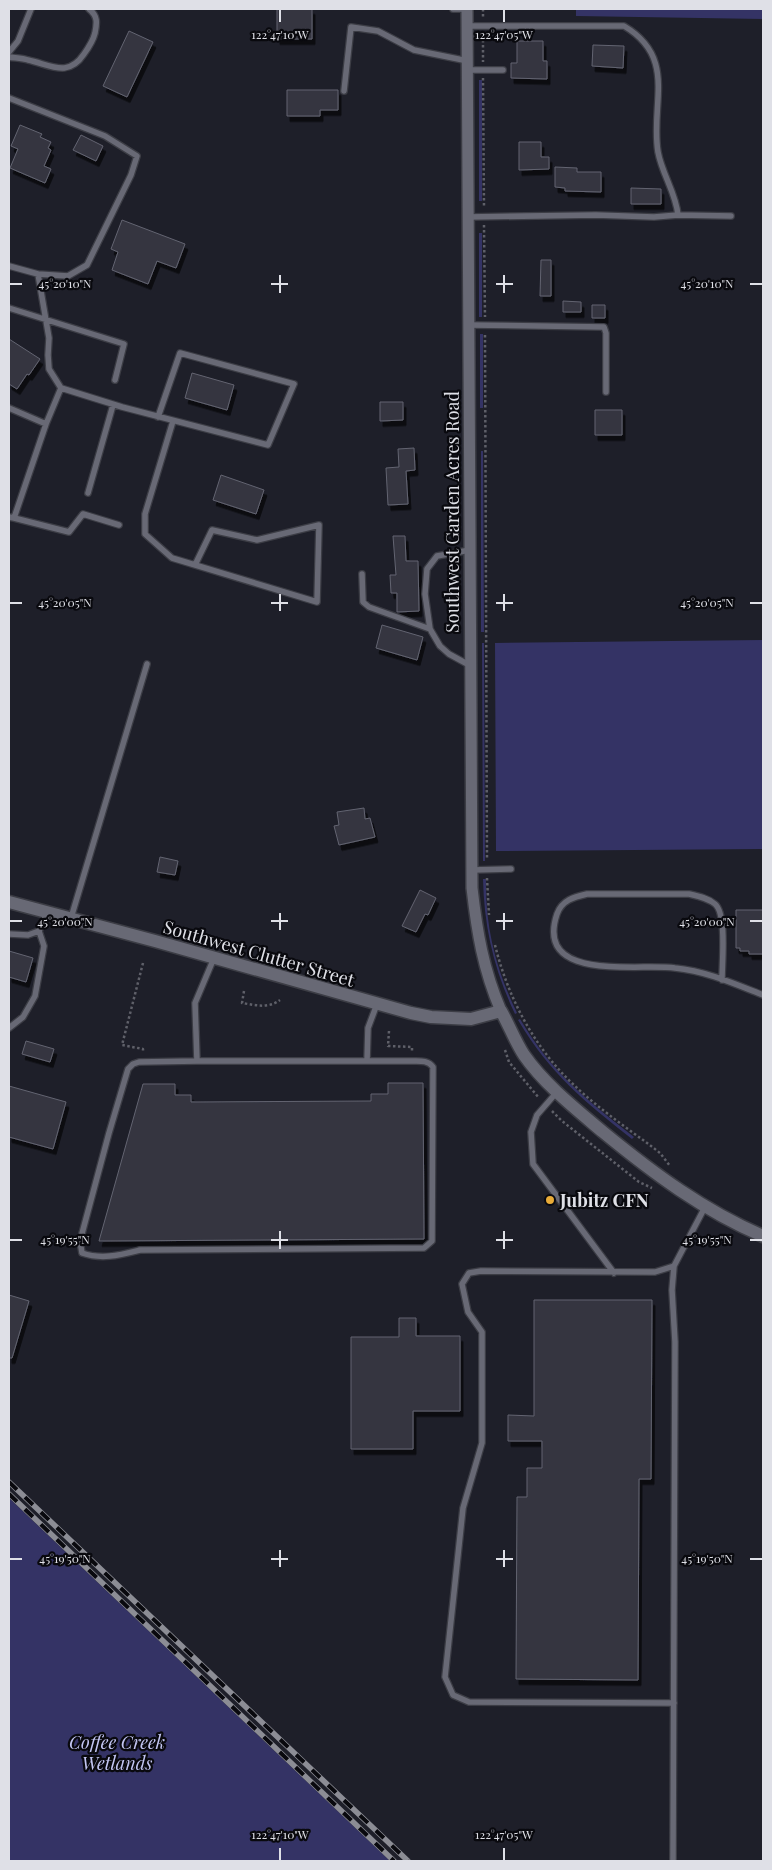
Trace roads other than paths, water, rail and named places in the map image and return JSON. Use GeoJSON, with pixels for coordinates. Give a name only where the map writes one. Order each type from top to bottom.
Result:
{"type":"FeatureCollection","features":[{"type":"Feature","properties":{"kind":"street","name":"Southwest Garden Acres Road"},"geometry":{"type":"LineString","coordinates":[[468,9],[472,870],[477,931],[485,968],[501,1011]]}},
{"type":"Feature","properties":{"kind":"street","name":"Southwest Clutter Street"},"geometry":{"type":"LineString","coordinates":[[9,902],[411,1013],[452,1019],[471,1019],[501,1011]]}},
{"type":"Feature","properties":{"kind":"street"},"geometry":{"type":"LineString","coordinates":[[501,1011],[525,1055],[557,1092],[583,1116],[666,1181],[705,1207],[763,1236]]}},
{"type":"Feature","properties":{"kind":"lane"},"geometry":{"type":"LineString","coordinates":[[9,52],[18,40],[31,9]]}},
{"type":"Feature","properties":{"kind":"lane"},"geometry":{"type":"LineString","coordinates":[[9,57],[27,59],[55,68],[66,68],[79,62],[93,41],[97,24],[95,14],[89,9]]}},
{"type":"Feature","properties":{"kind":"lane"},"geometry":{"type":"LineString","coordinates":[[454,9],[468,9]]}},
{"type":"Feature","properties":{"kind":"lane"},"geometry":{"type":"LineString","coordinates":[[468,26],[624,26],[639,35],[654,56],[658,76],[658,152],[676,202],[678,215]]}},
{"type":"Feature","properties":{"kind":"lane"},"geometry":{"type":"LineString","coordinates":[[344,91],[351,28],[378,31],[414,50],[483,70],[503,70]]}},
{"type":"Feature","properties":{"kind":"lane"},"geometry":{"type":"LineString","coordinates":[[9,98],[105,136],[137,156],[131,175],[87,265],[68,276],[38,274],[9,266]]}},
{"type":"Feature","properties":{"kind":"lane"},"geometry":{"type":"LineString","coordinates":[[468,217],[596,215],[654,217],[678,215],[731,216]]}},
{"type":"Feature","properties":{"kind":"lane"},"geometry":{"type":"LineString","coordinates":[[38,274],[49,338],[48,355],[50,369],[62,388],[113,405],[158,417],[173,421],[268,446],[294,384],[180,353],[158,417]]}},
{"type":"Feature","properties":{"kind":"lane"},"geometry":{"type":"LineString","coordinates":[[9,308],[124,344],[115,380]]}},
{"type":"Feature","properties":{"kind":"lane"},"geometry":{"type":"LineString","coordinates":[[469,325],[604,327],[606,333],[606,392]]}},
{"type":"Feature","properties":{"kind":"lane"},"geometry":{"type":"LineString","coordinates":[[62,388],[46,424],[11,517],[69,532],[83,514],[119,525]]}},
{"type":"Feature","properties":{"kind":"lane"},"geometry":{"type":"LineString","coordinates":[[88,494],[113,405]]}},
{"type":"Feature","properties":{"kind":"lane"},"geometry":{"type":"LineString","coordinates":[[9,408],[46,424]]}},
{"type":"Feature","properties":{"kind":"lane"},"geometry":{"type":"LineString","coordinates":[[173,421],[145,514],[145,534],[172,558],[195,565],[318,602],[319,525],[257,540],[212,530],[195,565]]}},
{"type":"Feature","properties":{"kind":"lane"},"geometry":{"type":"LineString","coordinates":[[470,550],[437,556],[427,569],[425,594],[430,629],[440,646],[449,654],[471,666]]}},
{"type":"Feature","properties":{"kind":"lane"},"geometry":{"type":"LineString","coordinates":[[362,574],[363,602],[369,607],[430,629]]}},
{"type":"Feature","properties":{"kind":"lane"},"geometry":{"type":"LineString","coordinates":[[70,919],[147,664]]}},
{"type":"Feature","properties":{"kind":"lane"},"geometry":{"type":"LineString","coordinates":[[472,870],[512,870]]}},
{"type":"Feature","properties":{"kind":"lane"},"geometry":{"type":"LineString","coordinates":[[722,980],[722,916],[716,904],[705,898],[690,894],[587,894],[571,898],[560,906],[555,920],[555,938],[560,951],[572,960],[591,966],[674,968],[697,971],[763,995]]}},
{"type":"Feature","properties":{"kind":"lane"},"geometry":{"type":"LineString","coordinates":[[9,1028],[23,1017],[35,996],[44,946],[39,931],[47,913]]}},
{"type":"Feature","properties":{"kind":"lane"},"geometry":{"type":"LineString","coordinates":[[9,934],[28,935],[39,931]]}},
{"type":"Feature","properties":{"kind":"lane"},"geometry":{"type":"LineString","coordinates":[[197,1061],[195,1003],[214,958]]}},
{"type":"Feature","properties":{"kind":"lane"},"geometry":{"type":"LineString","coordinates":[[367,1061],[368,1028],[377,1004]]}},
{"type":"Feature","properties":{"kind":"lane"},"geometry":{"type":"LineString","coordinates":[[144,1061],[197,1061],[425,1061],[430,1063],[432,1067],[432,1241],[429,1245],[424,1248],[140,1250],[112,1256],[89,1256],[82,1253],[80,1241],[108,1133],[128,1069],[133,1064],[144,1061]]}},
{"type":"Feature","properties":{"kind":"lane"},"geometry":{"type":"LineString","coordinates":[[557,1092],[537,1115],[531,1132],[533,1164],[614,1273]]}},
{"type":"Feature","properties":{"kind":"lane"},"geometry":{"type":"LineString","coordinates":[[673,1861],[675,1342],[672,1290],[674,1266],[705,1207]]}},
{"type":"Feature","properties":{"kind":"lane"},"geometry":{"type":"LineString","coordinates":[[674,1266],[655,1272],[614,1273],[481,1270],[469,1273],[462,1284],[468,1312],[482,1332],[482,1443],[463,1508],[445,1677],[453,1695],[469,1702],[674,1703]]}},
{"type":"Feature","properties":{"kind":"railway"},"geometry":{"type":"LineString","coordinates":[[9,1482],[408,1861]]}},
{"type":"Feature","properties":{"kind":"railway"},"geometry":{"type":"LineString","coordinates":[[9,1494],[394,1861]]}},
{"type":"Feature","properties":{"kind":"place","name":"Jubitz CFN"},"geometry":{"type":"Point","coordinates":[550,1200]}},
{"type":"Feature","properties":{"kind":"park label","name":"Coffee Creek Wetlands"},"geometry":{"type":"Point","coordinates":[117,1752]}}]}
